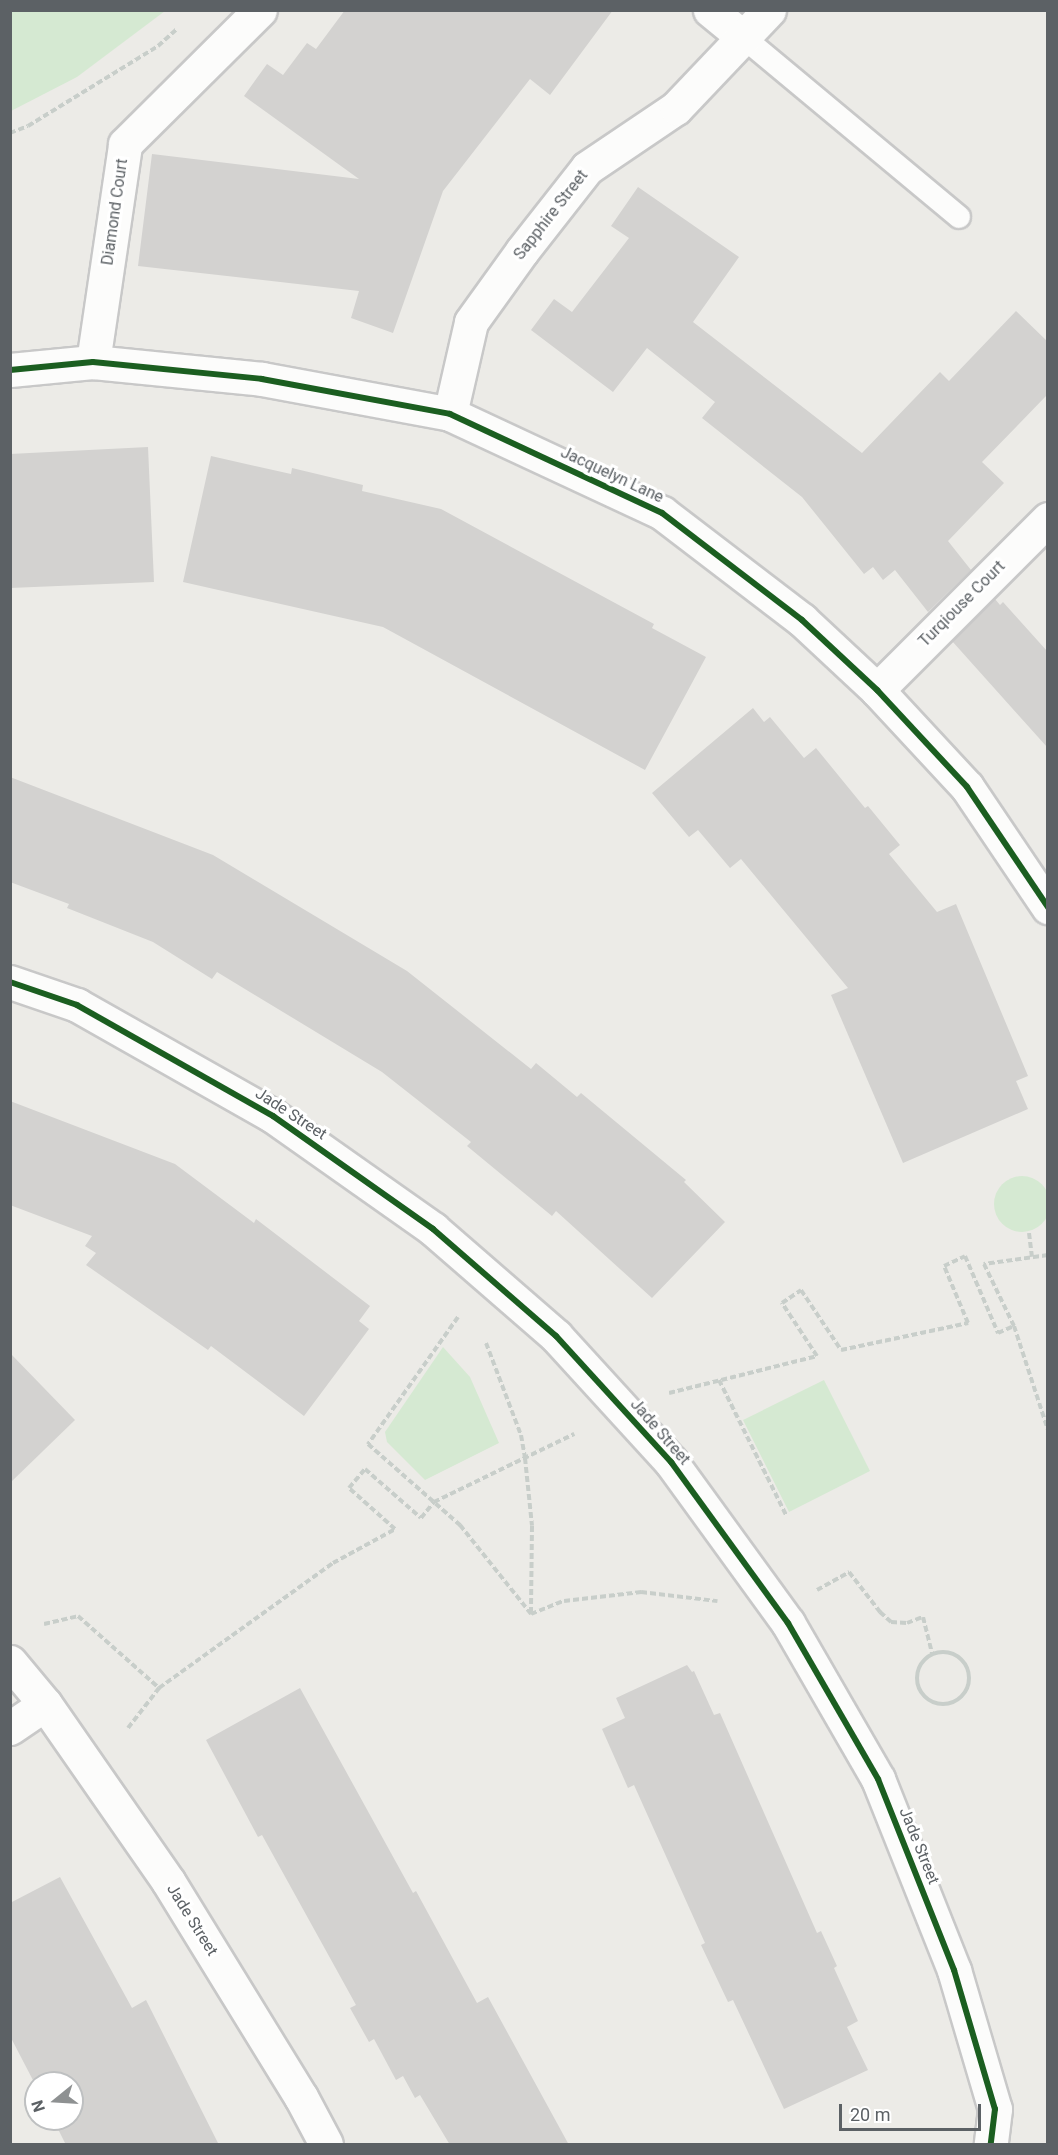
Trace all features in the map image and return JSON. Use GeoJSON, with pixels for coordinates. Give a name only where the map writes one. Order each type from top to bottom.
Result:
{"type":"FeatureCollection","features":[{"type":"Feature","properties":{"kind":"street","name":"Diamond Court"},"geometry":{"type":"LineString","coordinates":[[93,362],[125,144],[260,10]]}},
{"type":"Feature","properties":{"kind":"street"},"geometry":{"type":"LineString","coordinates":[[710,10],[743,37]]}},
{"type":"Feature","properties":{"kind":"street","name":"Sapphire Street"},"geometry":{"type":"LineString","coordinates":[[450,414],[471,322],[522,251],[587,168],[676,108],[769,10]]}},
{"type":"Feature","properties":{"kind":"street","name":"Jacquelyn Lane"},"geometry":{"type":"LineString","coordinates":[[10,370],[93,362],[262,379],[450,414],[662,513],[802,620],[877,690],[967,787],[1047,907]]}},
{"type":"Feature","properties":{"kind":"street","name":"Turqiouse Court"},"geometry":{"type":"LineString","coordinates":[[877,690],[1047,519]]}},
{"type":"Feature","properties":{"kind":"street","name":"Jade Street"},"geometry":{"type":"LineString","coordinates":[[10,982],[77,1005],[273,1116],[433,1228],[556,1336],[671,1462],[788,1623],[878,1779],[954,1970],[995,2109],[991,2145]]}},
{"type":"Feature","properties":{"kind":"street"},"geometry":{"type":"LineString","coordinates":[[10,1662],[45,1704],[10,1728]]}},
{"type":"Feature","properties":{"kind":"street","name":"Jade Street"},"geometry":{"type":"LineString","coordinates":[[45,1704],[168,1881],[301,2097],[326,2145]]}},
{"type":"Feature","properties":{"kind":"lane"},"geometry":{"type":"LineString","coordinates":[[743,37],[959,218]]}},
{"type":"Feature","properties":{"kind":"path"},"geometry":{"type":"LineString","coordinates":[[10,133],[28,126],[158,46],[182,25]]}},
{"type":"Feature","properties":{"kind":"path"},"geometry":{"type":"LineString","coordinates":[[1029,1233],[1032,1257]]}},
{"type":"Feature","properties":{"kind":"path"},"geometry":{"type":"LineString","coordinates":[[1047,1255],[984,1264],[1014,1326],[1047,1430]]}},
{"type":"Feature","properties":{"kind":"path"},"geometry":{"type":"LineString","coordinates":[[669,1393],[817,1356],[782,1303],[801,1290],[841,1350],[968,1323],[944,1266],[966,1256],[998,1333],[1014,1326]]}},
{"type":"Feature","properties":{"kind":"path"},"geometry":{"type":"LineString","coordinates":[[458,1317],[368,1444],[460,1525],[531,1614]]}},
{"type":"Feature","properties":{"kind":"path"},"geometry":{"type":"LineString","coordinates":[[486,1343],[521,1435],[525,1458],[532,1526],[531,1614]]}},
{"type":"Feature","properties":{"kind":"path"},"geometry":{"type":"LineString","coordinates":[[718,1380],[786,1515]]}},
{"type":"Feature","properties":{"kind":"path"},"geometry":{"type":"LineString","coordinates":[[128,1728],[159,1688],[333,1563],[395,1529],[349,1488],[365,1469],[421,1518],[434,1502],[574,1434]]}},
{"type":"Feature","properties":{"kind":"path"},"geometry":{"type":"LineString","coordinates":[[817,1590],[849,1572],[880,1612],[891,1622],[907,1623],[923,1617],[932,1654]]}},
{"type":"Feature","properties":{"kind":"path"},"geometry":{"type":"LineString","coordinates":[[531,1614],[564,1601],[641,1592],[717,1601]]}},
{"type":"Feature","properties":{"kind":"path"},"geometry":{"type":"LineString","coordinates":[[44,1624],[78,1616],[159,1688]]}},
{"type":"Feature","properties":{"kind":"path"},"geometry":{"type":"LineString","coordinates":[[940,1651],[956,1655],[967,1668],[968,1684],[960,1698],[953,1702],[945,1704],[930,1700],[919,1688],[917,1680],[920,1664],[932,1654],[940,1651]]}},
{"type":"Feature","properties":{"kind":"green space"},"geometry":{"type":"Polygon","coordinates":[[[11,10],[165,11],[77,77],[11,111],[11,10]]]}},
{"type":"Feature","properties":{"kind":"green space"},"geometry":{"type":"Polygon","coordinates":[[[1016,1176],[1028,1176],[1038,1180],[1046,1188],[1050,1204],[1046,1220],[1038,1228],[1028,1232],[1016,1232],[1006,1228],[998,1220],[994,1210],[994,1198],[998,1188],[1006,1180],[1016,1176]]]}},
{"type":"Feature","properties":{"kind":"green space"},"geometry":{"type":"Polygon","coordinates":[[[443,1347],[470,1377],[499,1443],[425,1480],[387,1442],[385,1432],[443,1347]]]}},
{"type":"Feature","properties":{"kind":"green space"},"geometry":{"type":"Polygon","coordinates":[[[824,1380],[870,1471],[789,1512],[743,1420],[824,1380]]]}},
{"type":"Feature","properties":{"kind":"building"},"geometry":{"type":"Polygon","coordinates":[[[345,10],[613,10],[550,95],[530,79],[443,191],[393,333],[351,318],[359,291],[138,266],[152,154],[359,179],[244,96],[267,64],[283,75],[307,43],[316,49],[345,10]]]}},
{"type":"Feature","properties":{"kind":"building"},"geometry":{"type":"Polygon","coordinates":[[[638,187],[739,257],[693,322],[862,453],[940,372],[949,381],[1016,311],[1047,341],[1047,395],[982,462],[1004,483],[948,541],[971,570],[928,612],[895,570],[883,580],[873,567],[864,574],[802,497],[702,418],[715,402],[647,348],[613,392],[531,330],[554,299],[572,312],[629,238],[611,226],[638,187]]]}},
{"type":"Feature","properties":{"kind":"building"},"geometry":{"type":"Polygon","coordinates":[[[148,447],[154,582],[10,588],[10,454],[148,447]]]}},
{"type":"Feature","properties":{"kind":"building"},"geometry":{"type":"Polygon","coordinates":[[[211,456],[291,474],[292,468],[363,485],[362,491],[441,509],[654,624],[652,628],[706,657],[645,770],[383,627],[183,582],[211,456]]]}},
{"type":"Feature","properties":{"kind":"building"},"geometry":{"type":"Polygon","coordinates":[[[995,599],[1000,605],[1003,602],[1047,651],[1047,747],[952,641],[995,599]]]}},
{"type":"Feature","properties":{"kind":"building"},"geometry":{"type":"Polygon","coordinates":[[[753,708],[764,722],[770,717],[804,758],[816,748],[865,808],[868,806],[900,845],[889,854],[937,912],[956,904],[1028,1076],[1016,1081],[1028,1109],[903,1163],[831,995],[848,988],[741,859],[730,868],[698,830],[689,837],[652,793],[753,708]]]}},
{"type":"Feature","properties":{"kind":"building"},"geometry":{"type":"Polygon","coordinates":[[[10,777],[213,855],[407,971],[531,1069],[536,1063],[577,1097],[581,1093],[686,1180],[684,1182],[725,1222],[652,1298],[556,1211],[552,1216],[467,1146],[471,1142],[382,1072],[217,972],[212,979],[153,942],[67,908],[69,904],[10,882],[10,777]]]}},
{"type":"Feature","properties":{"kind":"building"},"geometry":{"type":"Polygon","coordinates":[[[10,1101],[175,1164],[254,1223],[256,1219],[370,1306],[359,1321],[369,1329],[304,1416],[211,1346],[208,1350],[86,1265],[96,1253],[85,1246],[92,1236],[10,1205],[10,1101]]]}},
{"type":"Feature","properties":{"kind":"building"},"geometry":{"type":"Polygon","coordinates":[[[10,1353],[75,1420],[10,1483],[10,1353]]]}},
{"type":"Feature","properties":{"kind":"building"},"geometry":{"type":"Polygon","coordinates":[[[687,1665],[692,1672],[694,1671],[714,1715],[720,1713],[817,1933],[821,1931],[837,1966],[834,1968],[858,2021],[847,2027],[868,2070],[784,2109],[733,2000],[728,2002],[701,1945],[705,1943],[634,1785],[628,1788],[602,1729],[625,1718],[616,1698],[687,1665]]]}},
{"type":"Feature","properties":{"kind":"building"},"geometry":{"type":"Polygon","coordinates":[[[300,1688],[413,1893],[416,1891],[477,2003],[488,1997],[569,2145],[450,2145],[420,2095],[415,2098],[403,2076],[396,2080],[374,2039],[369,2042],[350,2008],[356,2005],[262,1835],[258,1837],[206,1740],[300,1688]]]}},
{"type":"Feature","properties":{"kind":"building"},"geometry":{"type":"Polygon","coordinates":[[[60,1877],[132,2008],[146,2000],[219,2145],[66,2145],[59,2131],[84,2131],[84,2071],[28,2071],[10,2036],[10,1903],[60,1877]]]}},
{"type":"Feature","properties":{"kind":"cycle path"},"geometry":{"type":"LineString","coordinates":[[10,370],[93,362],[262,379],[450,414],[662,513],[802,620],[877,690],[967,787],[1048,907]]}},
{"type":"Feature","properties":{"kind":"cycle path"},"geometry":{"type":"LineString","coordinates":[[10,982],[77,1005],[273,1116],[433,1229],[556,1336],[671,1462],[788,1623],[878,1779],[954,1970],[995,2109],[991,2144]]}}]}
